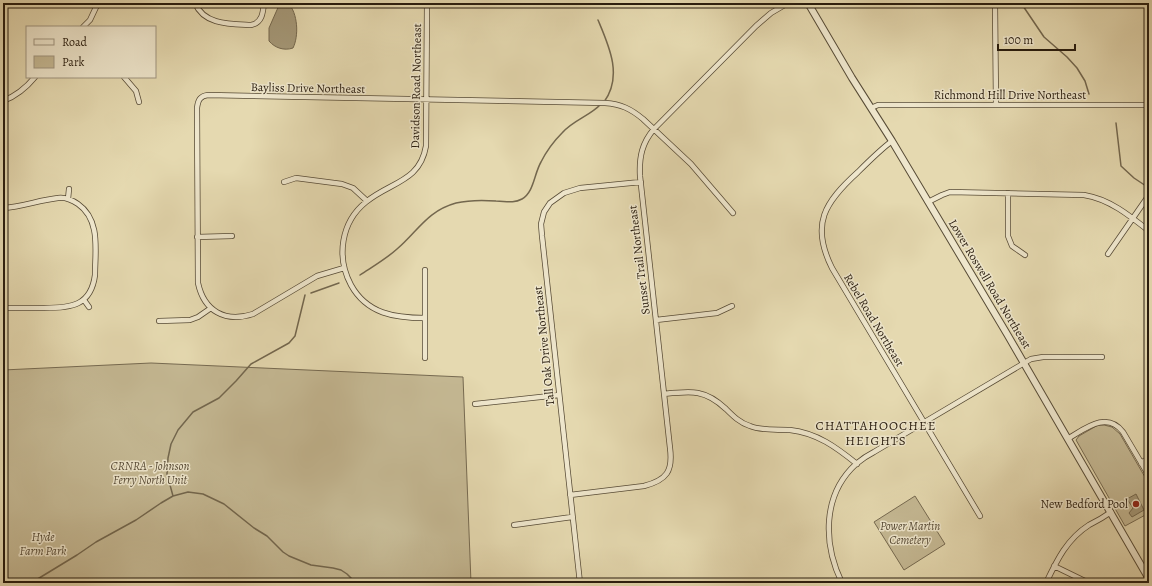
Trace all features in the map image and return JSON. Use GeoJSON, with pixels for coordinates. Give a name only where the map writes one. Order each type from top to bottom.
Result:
{"type":"FeatureCollection","features":[{"type":"Feature","properties":{"kind":"street"},"geometry":{"type":"LineString","coordinates":[[84,26],[90,20],[98,3]]}},
{"type":"Feature","properties":{"kind":"street"},"geometry":{"type":"LineString","coordinates":[[195,3],[198,10],[210,20],[251,26],[260,20],[264,3]]}},
{"type":"Feature","properties":{"kind":"street","name":"Davidson Road Northeast"},"geometry":{"type":"LineString","coordinates":[[425,318],[400,317],[382,313],[369,305],[358,295],[350,282],[344,268],[343,247],[346,232],[353,216],[367,201],[410,175],[421,163],[424,155],[426,146],[427,3]]}},
{"type":"Feature","properties":{"kind":"street","name":"Sunset Trail Northeast"},"geometry":{"type":"LineString","coordinates":[[570,494],[644,486],[659,481],[670,469],[671,457],[639,168],[642,147],[654,129],[756,26],[788,3]]}},
{"type":"Feature","properties":{"kind":"street","name":"Lower Roswell Road Northeast"},"geometry":{"type":"LineString","coordinates":[[808,3],[1069,438],[1149,579]]}},
{"type":"Feature","properties":{"kind":"street"},"geometry":{"type":"LineString","coordinates":[[995,3],[996,105]]}},
{"type":"Feature","properties":{"kind":"street"},"geometry":{"type":"LineString","coordinates":[[3,101],[18,94],[34,78]]}},
{"type":"Feature","properties":{"kind":"street"},"geometry":{"type":"LineString","coordinates":[[125,78],[136,91],[139,102]]}},
{"type":"Feature","properties":{"kind":"street","name":"Bayliss Drive Northeast"},"geometry":{"type":"LineString","coordinates":[[211,308],[204,301],[198,283],[196,108],[198,96],[208,95],[622,105],[635,112],[691,164],[733,213]]}},
{"type":"Feature","properties":{"kind":"street","name":"Richmond Hill Drive Northeast"},"geometry":{"type":"LineString","coordinates":[[871,108],[878,105],[1149,105]]}},
{"type":"Feature","properties":{"kind":"street","name":"Rebel Road Northeast"},"geometry":{"type":"LineString","coordinates":[[892,141],[833,197],[825,212],[822,241],[827,258],[832,268],[923,423],[980,516]]}},
{"type":"Feature","properties":{"kind":"street"},"geometry":{"type":"LineString","coordinates":[[284,182],[296,178],[342,184],[353,188],[367,201]]}},
{"type":"Feature","properties":{"kind":"street","name":"Tall Oak Drive Northeast"},"geometry":{"type":"LineString","coordinates":[[580,583],[542,236],[542,218],[547,208],[555,199],[573,189],[641,182]]}},
{"type":"Feature","properties":{"kind":"street"},"geometry":{"type":"LineString","coordinates":[[68,199],[69,188]]}},
{"type":"Feature","properties":{"kind":"street"},"geometry":{"type":"LineString","coordinates":[[928,202],[950,192],[1074,194],[1092,196],[1107,202],[1133,218],[1149,231]]}},
{"type":"Feature","properties":{"kind":"street"},"geometry":{"type":"LineString","coordinates":[[1008,193],[1008,236],[1012,246],[1025,255]]}},
{"type":"Feature","properties":{"kind":"street"},"geometry":{"type":"LineString","coordinates":[[1108,254],[1149,195]]}},
{"type":"Feature","properties":{"kind":"street"},"geometry":{"type":"LineString","coordinates":[[3,208],[27,205],[58,198],[68,199],[77,203],[88,213],[95,232],[94,282],[89,294],[84,300],[75,305],[62,308],[3,308]]}},
{"type":"Feature","properties":{"kind":"street"},"geometry":{"type":"LineString","coordinates":[[197,237],[232,236]]}},
{"type":"Feature","properties":{"kind":"street"},"geometry":{"type":"LineString","coordinates":[[159,321],[185,321],[194,319],[211,308],[214,311],[227,316],[246,316],[253,314],[317,276],[344,268]]}},
{"type":"Feature","properties":{"kind":"street"},"geometry":{"type":"LineString","coordinates":[[425,270],[425,358]]}},
{"type":"Feature","properties":{"kind":"street"},"geometry":{"type":"LineString","coordinates":[[84,300],[89,307]]}},
{"type":"Feature","properties":{"kind":"street"},"geometry":{"type":"LineString","coordinates":[[656,320],[717,313],[732,306]]}},
{"type":"Feature","properties":{"kind":"street"},"geometry":{"type":"LineString","coordinates":[[842,583],[836,570],[830,547],[828,525],[832,502],[840,484],[856,464],[1032,359],[1043,357],[1102,357]]}},
{"type":"Feature","properties":{"kind":"street"},"geometry":{"type":"LineString","coordinates":[[664,394],[688,391],[704,393],[718,401],[733,416],[745,424],[755,428],[796,431],[812,434],[834,446],[856,464]]}},
{"type":"Feature","properties":{"kind":"street"},"geometry":{"type":"LineString","coordinates":[[475,404],[559,395]]}},
{"type":"Feature","properties":{"kind":"street"},"geometry":{"type":"LineString","coordinates":[[1069,438],[1096,423],[1109,422],[1120,428],[1149,476]]}},
{"type":"Feature","properties":{"kind":"street"},"geometry":{"type":"LineString","coordinates":[[1141,463],[1149,458]]}},
{"type":"Feature","properties":{"kind":"street"},"geometry":{"type":"LineString","coordinates":[[1046,583],[1065,548],[1077,535],[1090,525],[1112,512]]}},
{"type":"Feature","properties":{"kind":"street"},"geometry":{"type":"LineString","coordinates":[[514,525],[572,517]]}},
{"type":"Feature","properties":{"kind":"street"},"geometry":{"type":"LineString","coordinates":[[1054,566],[1090,583]]}},
{"type":"Feature","properties":{"kind":"green space","name":"CRNRA - Johnson Ferry North Unit"},"geometry":{"type":"Polygon","coordinates":[[[151,363],[463,377],[471,583],[3,583],[3,370],[151,363]]]}},
{"type":"Feature","properties":{"kind":"green space"},"geometry":{"type":"Polygon","coordinates":[[[1098,425],[1112,427],[1120,434],[1149,484],[1149,513],[1125,526],[1076,440],[1079,436],[1098,425]]]}},
{"type":"Feature","properties":{"kind":"green space","name":"Power Martin Cemetery"},"geometry":{"type":"Polygon","coordinates":[[[915,496],[945,544],[904,570],[874,522],[915,496]]]}},
{"type":"Feature","properties":{"kind":"shaded area"},"geometry":{"type":"Polygon","coordinates":[[[280,3],[288,3],[296,18],[297,31],[295,43],[293,48],[290,49],[280,48],[269,41],[269,28],[280,3]]]}},
{"type":"Feature","properties":{"kind":"shaded area","name":"New Bedford Pool"},"geometry":{"type":"Polygon","coordinates":[[[1136,494],[1144,510],[1132,517],[1129,513],[1133,508],[1127,499],[1136,494]]]}},
{"type":"Feature","properties":{"kind":"waterway"},"geometry":{"type":"LineString","coordinates":[[1021,3],[1044,37],[1077,68],[1085,81],[1089,94]]}},
{"type":"Feature","properties":{"kind":"waterway"},"geometry":{"type":"LineString","coordinates":[[598,20],[610,51],[613,71],[613,82],[610,92],[604,102]]}},
{"type":"Feature","properties":{"kind":"waterway"},"geometry":{"type":"LineString","coordinates":[[360,275],[393,253],[430,216],[446,207],[466,201],[481,200],[512,202],[522,199],[529,192],[541,162],[556,140],[566,129],[592,112],[601,104]]}},
{"type":"Feature","properties":{"kind":"waterway"},"geometry":{"type":"LineString","coordinates":[[1116,123],[1121,166],[1134,178],[1149,188]]}},
{"type":"Feature","properties":{"kind":"waterway"},"geometry":{"type":"LineString","coordinates":[[311,293],[339,283]]}},
{"type":"Feature","properties":{"kind":"waterway"},"geometry":{"type":"LineString","coordinates":[[173,496],[167,474],[168,458],[171,444],[178,430],[193,412],[219,398],[251,364],[289,343],[295,336],[305,295]]}},
{"type":"Feature","properties":{"kind":"waterway"},"geometry":{"type":"LineString","coordinates":[[31,583],[173,496],[188,492],[203,494],[224,504],[254,528],[267,536],[289,556],[311,565],[341,570],[356,583]]}},
{"type":"Feature","properties":{"kind":"place","name":"New Bedford Pool"},"geometry":{"type":"Point","coordinates":[1136,504]}},
{"type":"Feature","properties":{"kind":"district","name":"CHATTAHOOCHEE HEIGHTS"},"geometry":{"type":"Point","coordinates":[876,432]}},
{"type":"Feature","properties":{"kind":"park label","name":"Hyde Farm Park"},"geometry":{"type":"Point","coordinates":[43,544]}}]}
